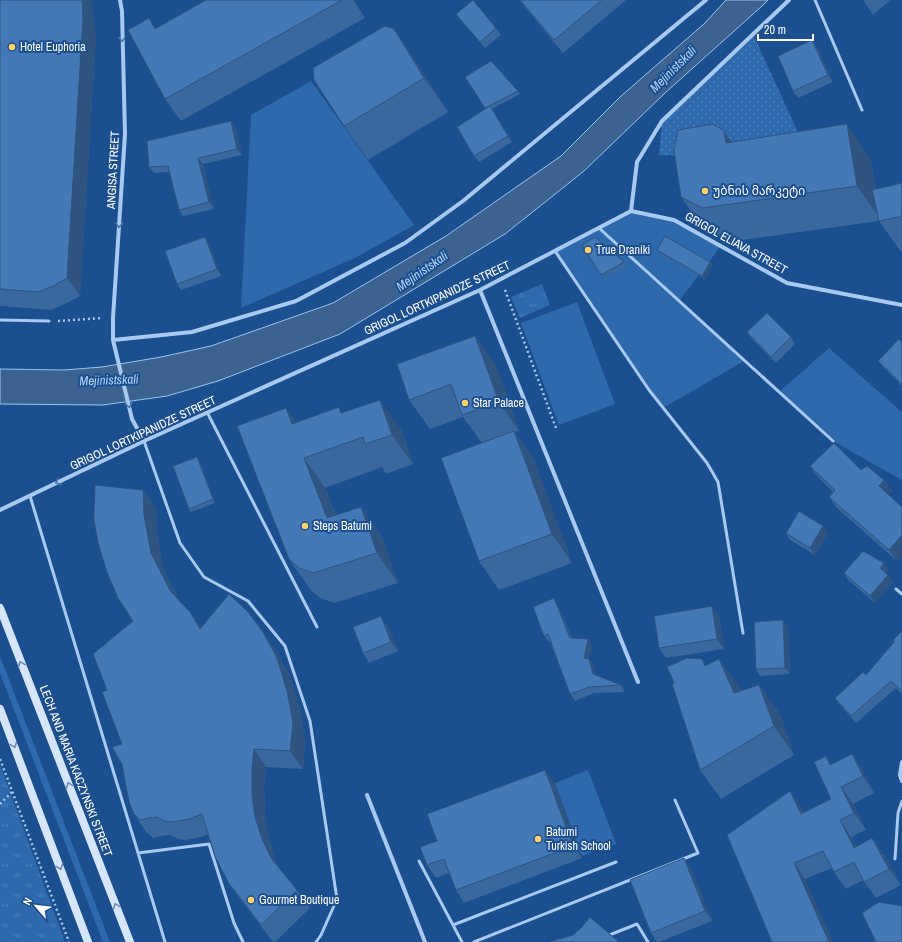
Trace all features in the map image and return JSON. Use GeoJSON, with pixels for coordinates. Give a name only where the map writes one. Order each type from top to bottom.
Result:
{"type":"FeatureCollection","features":[{"type":"Feature","properties":{"kind":"main road","name":"LECH AND MARIA KACZYNSKI STREET"},"geometry":{"type":"LineString","coordinates":[[0,608],[130,942]]}},
{"type":"Feature","properties":{"kind":"main road"},"geometry":{"type":"LineString","coordinates":[[0,709],[88,942]]}},
{"type":"Feature","properties":{"kind":"street","name":"ANGISA STREET"},"geometry":{"type":"LineString","coordinates":[[120,0],[125,134],[113,318],[113,340],[132,419],[144,441]]}},
{"type":"Feature","properties":{"kind":"street"},"geometry":{"type":"LineString","coordinates":[[113,340],[192,332],[296,302],[405,244],[463,201],[706,0]]}},
{"type":"Feature","properties":{"kind":"street"},"geometry":{"type":"LineString","coordinates":[[631,211],[637,162],[662,121],[789,0]]}},
{"type":"Feature","properties":{"kind":"street","name":"GRIGOL LORTKIPANIDZE STREET"},"geometry":{"type":"LineString","coordinates":[[0,510],[144,441],[208,414],[480,290],[631,211]]}},
{"type":"Feature","properties":{"kind":"street","name":"GRIGOL ELIAVA STREET"},"geometry":{"type":"LineString","coordinates":[[631,211],[674,220],[787,283],[902,305]]}},
{"type":"Feature","properties":{"kind":"street"},"geometry":{"type":"LineString","coordinates":[[480,290],[638,682]]}},
{"type":"Feature","properties":{"kind":"street"},"geometry":{"type":"LineString","coordinates":[[902,762],[900,775],[902,780]]}},
{"type":"Feature","properties":{"kind":"street"},"geometry":{"type":"LineString","coordinates":[[367,795],[424,942]]}},
{"type":"Feature","properties":{"kind":"lane"},"geometry":{"type":"LineString","coordinates":[[815,0],[862,110]]}},
{"type":"Feature","properties":{"kind":"lane"},"geometry":{"type":"LineString","coordinates":[[599,228],[833,441]]}},
{"type":"Feature","properties":{"kind":"lane"},"geometry":{"type":"LineString","coordinates":[[555,251],[649,390],[708,463],[718,482],[743,633]]}},
{"type":"Feature","properties":{"kind":"lane"},"geometry":{"type":"LineString","coordinates":[[0,320],[49,321]]}},
{"type":"Feature","properties":{"kind":"lane"},"geometry":{"type":"LineString","coordinates":[[208,414],[317,627]]}},
{"type":"Feature","properties":{"kind":"lane"},"geometry":{"type":"LineString","coordinates":[[144,441],[180,543],[204,577],[248,601],[285,646],[310,721],[337,899],[321,935],[316,942]]}},
{"type":"Feature","properties":{"kind":"lane"},"geometry":{"type":"LineString","coordinates":[[30,496],[165,942]]}},
{"type":"Feature","properties":{"kind":"lane"},"geometry":{"type":"LineString","coordinates":[[896,589],[902,594]]}},
{"type":"Feature","properties":{"kind":"lane"},"geometry":{"type":"LineString","coordinates":[[474,942],[698,853],[675,800]]}},
{"type":"Feature","properties":{"kind":"lane"},"geometry":{"type":"LineString","coordinates":[[895,859],[898,813],[902,801]]}},
{"type":"Feature","properties":{"kind":"lane"},"geometry":{"type":"LineString","coordinates":[[138,852],[209,844],[234,923],[243,942]]}},
{"type":"Feature","properties":{"kind":"lane"},"geometry":{"type":"LineString","coordinates":[[419,861],[462,942]]}},
{"type":"Feature","properties":{"kind":"lane"},"geometry":{"type":"LineString","coordinates":[[453,926],[616,862]]}},
{"type":"Feature","properties":{"kind":"lane"},"geometry":{"type":"LineString","coordinates":[[604,937],[637,924],[648,942]]}},
{"type":"Feature","properties":{"kind":"path"},"geometry":{"type":"LineString","coordinates":[[501,279],[556,428]]}},
{"type":"Feature","properties":{"kind":"path"},"geometry":{"type":"LineString","coordinates":[[49,321],[113,318]]}},
{"type":"Feature","properties":{"kind":"path"},"geometry":{"type":"LineString","coordinates":[[0,759],[69,942]]}},
{"type":"Feature","properties":{"kind":"path"},"geometry":{"type":"LineString","coordinates":[[0,804],[12,792]]}},
{"type":"Feature","properties":{"kind":"green space"},"geometry":{"type":"Polygon","coordinates":[[[753,34],[802,141],[699,156],[659,155],[662,121],[753,34]]]}},
{"type":"Feature","properties":{"kind":"green space"},"geometry":{"type":"Polygon","coordinates":[[[311,81],[414,225],[355,258],[241,308],[251,115],[311,81]]]}},
{"type":"Feature","properties":{"kind":"green space"},"geometry":{"type":"Polygon","coordinates":[[[631,211],[674,220],[721,246],[679,301],[744,361],[663,408],[649,390],[555,251],[631,211]]]}},
{"type":"Feature","properties":{"kind":"green space"},"geometry":{"type":"Polygon","coordinates":[[[542,284],[550,305],[520,318],[511,297],[542,284]]]}},
{"type":"Feature","properties":{"kind":"green space"},"geometry":{"type":"Polygon","coordinates":[[[577,302],[615,404],[559,425],[521,323],[577,302]]]}},
{"type":"Feature","properties":{"kind":"green space"},"geometry":{"type":"Polygon","coordinates":[[[829,348],[902,412],[902,480],[833,441],[779,392],[829,348]]]}},
{"type":"Feature","properties":{"kind":"green space"},"geometry":{"type":"Polygon","coordinates":[[[0,656],[110,942],[103,942],[0,673],[0,656]]]}},
{"type":"Feature","properties":{"kind":"green space"},"geometry":{"type":"Polygon","coordinates":[[[0,765],[65,942],[0,942],[0,765]]]}},
{"type":"Feature","properties":{"kind":"green space"},"geometry":{"type":"Polygon","coordinates":[[[588,770],[616,844],[582,856],[555,783],[588,770]]]}},
{"type":"Feature","properties":{"kind":"water","name":"Mejinistskali"},"geometry":{"type":"Polygon","coordinates":[[[726,0],[768,0],[665,93],[584,171],[505,234],[340,334],[218,381],[167,396],[103,405],[0,404],[0,369],[64,370],[102,367],[161,357],[211,346],[333,303],[446,236],[561,156],[620,97],[705,23],[726,0]]]}},
{"type":"Feature","properties":{"kind":"building"},"geometry":{"type":"Polygon","coordinates":[[[0,0],[82,0],[83,18],[67,278],[38,292],[0,289],[0,0]]]}},
{"type":"Feature","properties":{"kind":"building"},"geometry":{"type":"Polygon","coordinates":[[[206,0],[342,0],[165,99],[128,30],[149,18],[155,29],[206,0]]]}},
{"type":"Feature","properties":{"kind":"building"},"geometry":{"type":"Polygon","coordinates":[[[473,0],[496,28],[480,42],[456,14],[473,0]]]}},
{"type":"Feature","properties":{"kind":"building"},"geometry":{"type":"Polygon","coordinates":[[[520,0],[602,0],[554,40],[520,0]]]}},
{"type":"Feature","properties":{"kind":"building"},"geometry":{"type":"Polygon","coordinates":[[[385,26],[394,29],[424,78],[344,126],[314,80],[313,68],[385,26]]]}},
{"type":"Feature","properties":{"kind":"building"},"geometry":{"type":"Polygon","coordinates":[[[812,40],[828,75],[793,91],[778,56],[812,40]]]}},
{"type":"Feature","properties":{"kind":"building"},"geometry":{"type":"Polygon","coordinates":[[[491,61],[518,91],[485,108],[465,77],[491,61]]]}},
{"type":"Feature","properties":{"kind":"building"},"geometry":{"type":"Polygon","coordinates":[[[490,106],[508,136],[474,156],[457,127],[490,106]]]}},
{"type":"Feature","properties":{"kind":"building"},"geometry":{"type":"Polygon","coordinates":[[[231,121],[237,149],[198,158],[209,202],[179,210],[168,166],[149,167],[147,141],[231,121]]]}},
{"type":"Feature","properties":{"kind":"building"},"geometry":{"type":"Polygon","coordinates":[[[713,124],[724,131],[726,143],[847,124],[857,186],[703,208],[681,197],[674,151],[678,130],[713,124]]]}},
{"type":"Feature","properties":{"kind":"building"},"geometry":{"type":"Polygon","coordinates":[[[902,183],[902,216],[879,221],[872,190],[902,183]]]}},
{"type":"Feature","properties":{"kind":"building"},"geometry":{"type":"Polygon","coordinates":[[[665,236],[710,262],[702,276],[657,250],[665,236]]]}},
{"type":"Feature","properties":{"kind":"building"},"geometry":{"type":"Polygon","coordinates":[[[205,237],[217,269],[177,284],[165,251],[205,237]]]}},
{"type":"Feature","properties":{"kind":"building"},"geometry":{"type":"Polygon","coordinates":[[[595,237],[624,262],[601,275],[582,245],[595,237]]]}},
{"type":"Feature","properties":{"kind":"building"},"geometry":{"type":"Polygon","coordinates":[[[767,313],[791,337],[771,357],[747,332],[767,313]]]}},
{"type":"Feature","properties":{"kind":"building"},"geometry":{"type":"Polygon","coordinates":[[[475,336],[499,402],[462,415],[451,384],[409,400],[397,364],[475,336]]]}},
{"type":"Feature","properties":{"kind":"building"},"geometry":{"type":"Polygon","coordinates":[[[899,339],[902,343],[902,384],[878,361],[899,339]]]}},
{"type":"Feature","properties":{"kind":"building"},"geometry":{"type":"Polygon","coordinates":[[[380,400],[392,435],[365,444],[363,437],[304,458],[327,518],[361,507],[377,553],[313,573],[299,568],[289,559],[237,426],[286,408],[292,424],[339,407],[341,413],[380,400]]]}},
{"type":"Feature","properties":{"kind":"building"},"geometry":{"type":"Polygon","coordinates":[[[514,431],[552,534],[479,561],[441,458],[514,431]]]}},
{"type":"Feature","properties":{"kind":"building"},"geometry":{"type":"Polygon","coordinates":[[[834,443],[861,470],[867,466],[884,480],[879,486],[902,507],[902,535],[889,550],[829,497],[835,490],[810,466],[834,443]]]}},
{"type":"Feature","properties":{"kind":"building"},"geometry":{"type":"Polygon","coordinates":[[[197,457],[213,499],[189,509],[173,466],[197,457]]]}},
{"type":"Feature","properties":{"kind":"building"},"geometry":{"type":"Polygon","coordinates":[[[95,485],[143,490],[144,515],[151,553],[171,592],[190,612],[200,629],[229,594],[248,612],[263,632],[277,658],[287,691],[293,723],[290,751],[254,749],[252,796],[255,817],[262,839],[271,858],[297,890],[261,925],[228,882],[215,856],[202,814],[189,819],[172,822],[165,821],[157,817],[140,820],[134,814],[129,802],[122,764],[112,747],[122,744],[102,692],[107,690],[93,654],[133,621],[118,598],[107,572],[98,543],[94,520],[95,485]]]}},
{"type":"Feature","properties":{"kind":"building"},"geometry":{"type":"Polygon","coordinates":[[[799,511],[823,526],[810,548],[786,533],[799,511]]]}},
{"type":"Feature","properties":{"kind":"building"},"geometry":{"type":"Polygon","coordinates":[[[863,551],[884,563],[880,568],[888,575],[870,596],[844,573],[863,551]]]}},
{"type":"Feature","properties":{"kind":"building"},"geometry":{"type":"Polygon","coordinates":[[[554,598],[570,638],[588,639],[584,658],[589,659],[593,674],[621,685],[589,687],[570,694],[548,634],[544,636],[533,607],[554,598]]]}},
{"type":"Feature","properties":{"kind":"building"},"geometry":{"type":"Polygon","coordinates":[[[712,606],[717,639],[659,648],[654,616],[712,606]]]}},
{"type":"Feature","properties":{"kind":"building"},"geometry":{"type":"Polygon","coordinates":[[[381,616],[391,642],[363,653],[353,627],[381,616]]]}},
{"type":"Feature","properties":{"kind":"building"},"geometry":{"type":"Polygon","coordinates":[[[783,620],[785,668],[756,669],[754,622],[783,620]]]}},
{"type":"Feature","properties":{"kind":"building"},"geometry":{"type":"Polygon","coordinates":[[[902,631],[902,689],[901,690],[891,681],[851,716],[835,698],[863,672],[866,675],[895,641],[893,640],[902,631]]]}},
{"type":"Feature","properties":{"kind":"building"},"geometry":{"type":"Polygon","coordinates":[[[687,658],[702,659],[705,666],[719,659],[734,693],[759,685],[774,726],[700,770],[672,684],[674,683],[667,667],[687,658]]]}},
{"type":"Feature","properties":{"kind":"building"},"geometry":{"type":"Polygon","coordinates":[[[852,754],[863,776],[841,787],[854,813],[840,820],[854,848],[872,838],[889,869],[864,882],[854,862],[834,872],[823,851],[794,863],[829,942],[772,942],[727,835],[790,791],[801,814],[831,799],[814,762],[826,756],[830,765],[852,754]]]}},
{"type":"Feature","properties":{"kind":"building"},"geometry":{"type":"Polygon","coordinates":[[[545,770],[573,846],[456,890],[444,859],[427,865],[420,847],[437,841],[427,814],[545,770]]]}},
{"type":"Feature","properties":{"kind":"building"},"geometry":{"type":"Polygon","coordinates":[[[684,858],[705,911],[651,933],[630,880],[684,858]]]}},
{"type":"Feature","properties":{"kind":"building"},"geometry":{"type":"Polygon","coordinates":[[[879,902],[902,906],[902,942],[876,942],[862,913],[879,902]]]}},
{"type":"Feature","properties":{"kind":"building"},"geometry":{"type":"Polygon","coordinates":[[[590,917],[619,942],[549,942],[573,935],[590,917]]]}},
{"type":"Feature","properties":{"kind":"place","name":"Hotel Euphoria"},"geometry":{"type":"Point","coordinates":[12,47]}},
{"type":"Feature","properties":{"kind":"place","name":"უბნის მარკეტი"},"geometry":{"type":"Point","coordinates":[705,191]}},
{"type":"Feature","properties":{"kind":"place","name":"True Draniki"},"geometry":{"type":"Point","coordinates":[588,250]}},
{"type":"Feature","properties":{"kind":"place","name":"Star Palace"},"geometry":{"type":"Point","coordinates":[465,403]}},
{"type":"Feature","properties":{"kind":"place","name":"Steps Batumi"},"geometry":{"type":"Point","coordinates":[305,526]}},
{"type":"Feature","properties":{"kind":"place","name":"Batumi Turkish School"},"geometry":{"type":"Point","coordinates":[538,839]}},
{"type":"Feature","properties":{"kind":"place","name":"Gourmet Boutique"},"geometry":{"type":"Point","coordinates":[251,900]}}]}
